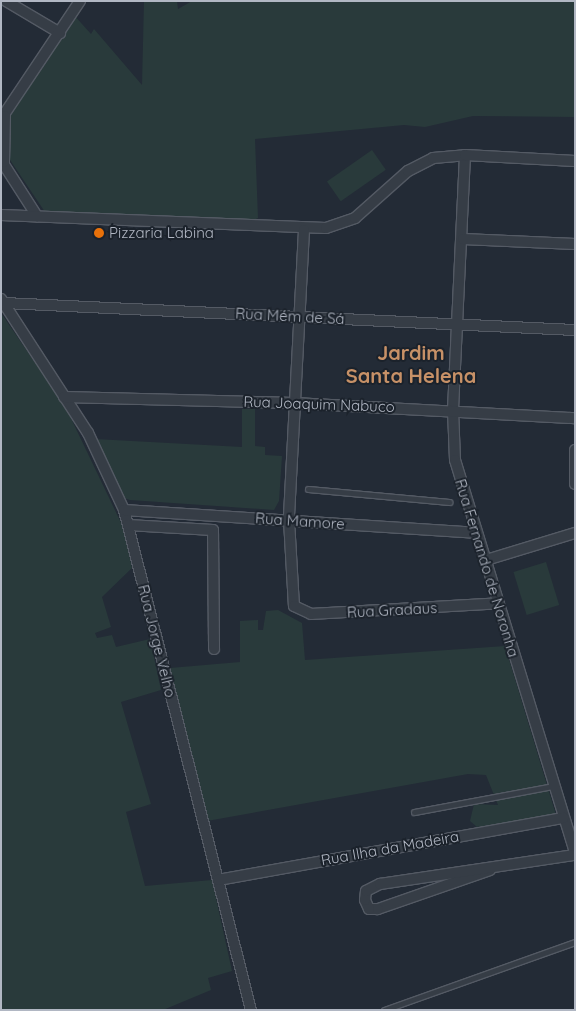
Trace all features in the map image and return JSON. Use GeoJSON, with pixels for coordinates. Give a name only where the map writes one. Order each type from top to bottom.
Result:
{"type":"FeatureCollection","features":[{"type":"Feature","properties":{"kind":"street"},"geometry":{"type":"LineString","coordinates":[[6,1],[60,33]]}},
{"type":"Feature","properties":{"kind":"street"},"geometry":{"type":"LineString","coordinates":[[37,216],[3,161],[3,117],[80,1]]}},
{"type":"Feature","properties":{"kind":"street"},"geometry":{"type":"LineString","coordinates":[[1,214],[304,230],[326,228],[355,218],[422,162],[465,155],[575,161]]}},
{"type":"Feature","properties":{"kind":"street","name":"Rua Fernando de Noronha"},"geometry":{"type":"LineString","coordinates":[[465,155],[463,239],[453,410],[458,478],[474,533],[486,560],[575,854]]}},
{"type":"Feature","properties":{"kind":"street"},"geometry":{"type":"LineString","coordinates":[[288,520],[304,230]]}},
{"type":"Feature","properties":{"kind":"street"},"geometry":{"type":"LineString","coordinates":[[463,239],[575,244]]}},
{"type":"Feature","properties":{"kind":"street","name":"Rua Mém de Sá"},"geometry":{"type":"LineString","coordinates":[[3,301],[299,318],[457,323],[575,330]]}},
{"type":"Feature","properties":{"kind":"street","name":"Rua Jorge Velho"},"geometry":{"type":"LineString","coordinates":[[3,301],[88,433],[124,510],[251,1010]]}},
{"type":"Feature","properties":{"kind":"street","name":"Rua Joaquim Nabuco"},"geometry":{"type":"LineString","coordinates":[[64,396],[294,403],[575,418]]}},
{"type":"Feature","properties":{"kind":"street"},"geometry":{"type":"LineString","coordinates":[[575,450],[575,484]]}},
{"type":"Feature","properties":{"kind":"street","name":"Rua Mamore"},"geometry":{"type":"LineString","coordinates":[[124,510],[474,533]]}},
{"type":"Feature","properties":{"kind":"street","name":"Rua Gradaus"},"geometry":{"type":"LineString","coordinates":[[288,520],[292,600],[298,610],[311,614],[499,603]]}},
{"type":"Feature","properties":{"kind":"street"},"geometry":{"type":"LineString","coordinates":[[128,525],[214,530],[214,649]]}},
{"type":"Feature","properties":{"kind":"street"},"geometry":{"type":"LineString","coordinates":[[486,560],[575,533]]}},
{"type":"Feature","properties":{"kind":"street","name":"Rua Ilha da Madeira"},"geometry":{"type":"LineString","coordinates":[[218,880],[563,818]]}},
{"type":"Feature","properties":{"kind":"street"},"geometry":{"type":"LineString","coordinates":[[490,870],[378,910],[370,909],[365,900],[366,892],[380,884],[490,870],[575,854]]}},
{"type":"Feature","properties":{"kind":"lane"},"geometry":{"type":"LineString","coordinates":[[308,489],[449,502]]}},
{"type":"Feature","properties":{"kind":"lane"},"geometry":{"type":"LineString","coordinates":[[414,812],[553,786]]}},
{"type":"Feature","properties":{"kind":"lane"},"geometry":{"type":"LineString","coordinates":[[384,1010],[575,942]]}},
{"type":"Feature","properties":{"kind":"shaded area"},"geometry":{"type":"Polygon","coordinates":[[[144,1],[177,1],[178,9],[192,1],[575,1],[575,117],[473,116],[425,127],[404,125],[255,139],[258,218],[251,221],[45,212],[8,157],[5,116],[73,14],[91,34],[94,29],[142,85],[144,1]]]}},
{"type":"Feature","properties":{"kind":"shaded area"},"geometry":{"type":"Polygon","coordinates":[[[372,150],[386,170],[341,201],[327,182],[372,150]]]}},
{"type":"Feature","properties":{"kind":"shaded area"},"geometry":{"type":"Polygon","coordinates":[[[1,313],[66,408],[124,529],[132,568],[102,597],[111,627],[95,633],[97,638],[112,635],[116,647],[150,639],[161,690],[121,702],[151,804],[126,812],[145,886],[212,880],[232,971],[208,978],[211,990],[163,1010],[1,1010],[1,313]]]}},
{"type":"Feature","properties":{"kind":"shaded area"},"geometry":{"type":"Polygon","coordinates":[[[242,409],[255,409],[255,446],[265,447],[265,455],[282,456],[279,501],[274,510],[130,500],[124,498],[95,439],[242,447],[242,409]]]}},
{"type":"Feature","properties":{"kind":"shaded area"},"geometry":{"type":"Polygon","coordinates":[[[546,562],[559,605],[527,615],[513,572],[546,562]]]}},
{"type":"Feature","properties":{"kind":"shaded area"},"geometry":{"type":"Polygon","coordinates":[[[278,610],[302,623],[305,660],[505,646],[556,815],[477,827],[470,821],[474,804],[498,805],[486,775],[468,774],[207,821],[170,668],[240,662],[240,621],[258,620],[258,630],[263,630],[266,611],[278,610]]]}},
{"type":"Feature","properties":{"kind":"place","name":"Pizzaria Labina"},"geometry":{"type":"Point","coordinates":[99,233]}},
{"type":"Feature","properties":{"kind":"district","name":"Jardim Santa Helena"},"geometry":{"type":"Point","coordinates":[411,364]}}]}
